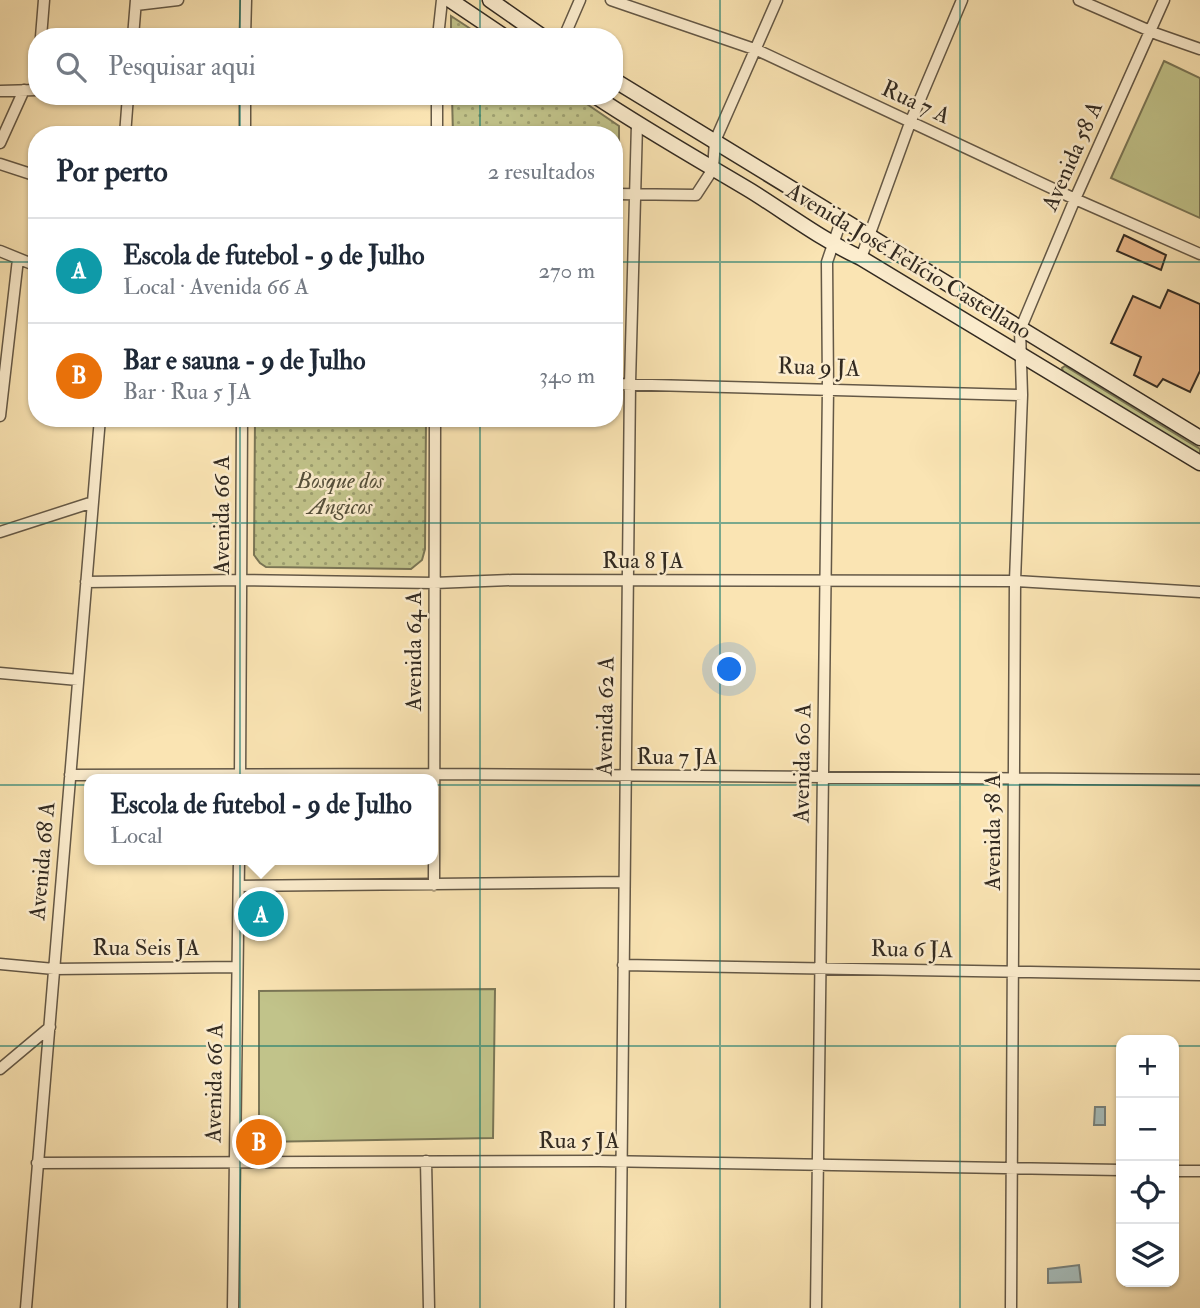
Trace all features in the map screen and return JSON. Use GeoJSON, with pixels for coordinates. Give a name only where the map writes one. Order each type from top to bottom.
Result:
{"type":"FeatureCollection","features":[{"type":"Feature","properties":{"kind":"main road"},"geometry":{"type":"LineString","coordinates":[[450,0],[492,28]]}},
{"type":"Feature","properties":{"kind":"main road"},"geometry":{"type":"LineString","coordinates":[[490,0],[530,28]]}},
{"type":"Feature","properties":{"kind":"main road","name":"Avenida José Felício Castellano"},"geometry":{"type":"LineString","coordinates":[[623,85],[1200,438]]}},
{"type":"Feature","properties":{"kind":"main road","name":"Avenida José Felício Castellano"},"geometry":{"type":"LineString","coordinates":[[608,105],[832,244],[861,258],[1200,463]]}},
{"type":"Feature","properties":{"kind":"street"},"geometry":{"type":"LineString","coordinates":[[42,28],[44,0]]}},
{"type":"Feature","properties":{"kind":"street"},"geometry":{"type":"LineString","coordinates":[[134,28],[136,2],[178,0]]}},
{"type":"Feature","properties":{"kind":"street"},"geometry":{"type":"LineString","coordinates":[[245,28],[246,0]]}},
{"type":"Feature","properties":{"kind":"street"},"geometry":{"type":"LineString","coordinates":[[439,28],[442,0]]}},
{"type":"Feature","properties":{"kind":"street"},"geometry":{"type":"LineString","coordinates":[[568,28],[580,0]]}},
{"type":"Feature","properties":{"kind":"street","name":"Rua 7 A"},"geometry":{"type":"LineString","coordinates":[[611,0],[757,50],[1075,199],[1200,254]]}},
{"type":"Feature","properties":{"kind":"street"},"geometry":{"type":"LineString","coordinates":[[623,194],[696,195],[713,169],[715,141],[777,0]]}},
{"type":"Feature","properties":{"kind":"street"},"geometry":{"type":"LineString","coordinates":[[861,258],[910,122],[962,0]]}},
{"type":"Feature","properties":{"kind":"street"},"geometry":{"type":"LineString","coordinates":[[1079,0],[1200,49]]}},
{"type":"Feature","properties":{"kind":"street","name":"Avenida 58 A"},"geometry":{"type":"LineString","coordinates":[[1011,1308],[1015,580],[1022,395],[1020,330],[1164,0]]}},
{"type":"Feature","properties":{"kind":"street"},"geometry":{"type":"LineString","coordinates":[[0,143],[24,90]]}},
{"type":"Feature","properties":{"kind":"street"},"geometry":{"type":"LineString","coordinates":[[0,91],[28,90]]}},
{"type":"Feature","properties":{"kind":"street"},"geometry":{"type":"LineString","coordinates":[[126,126],[127,105]]}},
{"type":"Feature","properties":{"kind":"street"},"geometry":{"type":"LineString","coordinates":[[245,105],[245,126]]}},
{"type":"Feature","properties":{"kind":"street"},"geometry":{"type":"LineString","coordinates":[[437,105],[437,126]]}},
{"type":"Feature","properties":{"kind":"street","name":"Avenida 62 A"},"geometry":{"type":"LineString","coordinates":[[620,1308],[630,383],[637,124]]}},
{"type":"Feature","properties":{"kind":"street"},"geometry":{"type":"LineString","coordinates":[[0,164],[28,173]]}},
{"type":"Feature","properties":{"kind":"street","name":"Avenida 60 A"},"geometry":{"type":"LineString","coordinates":[[816,1308],[826,580],[827,262],[841,220]]}},
{"type":"Feature","properties":{"kind":"street"},"geometry":{"type":"LineString","coordinates":[[0,251],[28,263]]}},
{"type":"Feature","properties":{"kind":"street"},"geometry":{"type":"LineString","coordinates":[[0,416],[18,259]]}},
{"type":"Feature","properties":{"kind":"street","name":"Rua 9 JA"},"geometry":{"type":"LineString","coordinates":[[623,383],[1022,395]]}},
{"type":"Feature","properties":{"kind":"street","name":"Avenida 68 A"},"geometry":{"type":"LineString","coordinates":[[26,1308],[99,427]]}},
{"type":"Feature","properties":{"kind":"street","name":"Avenida 66 A"},"geometry":{"type":"LineString","coordinates":[[240,774],[242,427]]}},
{"type":"Feature","properties":{"kind":"street","name":"Avenida 64 A"},"geometry":{"type":"LineString","coordinates":[[434,774],[435,427]]}},
{"type":"Feature","properties":{"kind":"street"},"geometry":{"type":"LineString","coordinates":[[0,532],[93,502]]}},
{"type":"Feature","properties":{"kind":"street","name":"Rua 8 JA"},"geometry":{"type":"LineString","coordinates":[[86,582],[1015,580],[1200,592]]}},
{"type":"Feature","properties":{"kind":"street"},"geometry":{"type":"LineString","coordinates":[[0,673],[78,680]]}},
{"type":"Feature","properties":{"kind":"street","name":"Rua 7 JA"},"geometry":{"type":"LineString","coordinates":[[438,774],[1200,780]]}},
{"type":"Feature","properties":{"kind":"street","name":"Rua 7 JA"},"geometry":{"type":"LineString","coordinates":[[70,775],[84,775]]}},
{"type":"Feature","properties":{"kind":"street","name":"Avenida 66 A"},"geometry":{"type":"LineString","coordinates":[[233,1308],[239,865]]}},
{"type":"Feature","properties":{"kind":"street","name":"Avenida 64 A"},"geometry":{"type":"LineString","coordinates":[[434,865],[434,885]]}},
{"type":"Feature","properties":{"kind":"street"},"geometry":{"type":"LineString","coordinates":[[239,886],[624,882]]}},
{"type":"Feature","properties":{"kind":"street","name":"Rua Seis JA"},"geometry":{"type":"LineString","coordinates":[[0,964],[54,969],[237,967]]}},
{"type":"Feature","properties":{"kind":"street","name":"Rua 6 JA"},"geometry":{"type":"LineString","coordinates":[[624,965],[1200,975]]}},
{"type":"Feature","properties":{"kind":"street"},"geometry":{"type":"LineString","coordinates":[[0,1069],[50,1027]]}},
{"type":"Feature","properties":{"kind":"street"},"geometry":{"type":"LineString","coordinates":[[426,1161],[429,1308]]}},
{"type":"Feature","properties":{"kind":"street","name":"Rua 5 JA"},"geometry":{"type":"LineString","coordinates":[[37,1163],[621,1161],[1116,1170]]}},
{"type":"Feature","properties":{"kind":"street"},"geometry":{"type":"LineString","coordinates":[[1179,1171],[1200,1171]]}},
{"type":"Feature","properties":{"kind":"green space"},"geometry":{"type":"Polygon","coordinates":[[[451,16],[469,28],[451,28],[451,16]]]}},
{"type":"Feature","properties":{"kind":"green space"},"geometry":{"type":"Polygon","coordinates":[[[1164,61],[1200,78],[1200,218],[1111,178],[1164,61]]]}},
{"type":"Feature","properties":{"kind":"green space"},"geometry":{"type":"Polygon","coordinates":[[[452,105],[588,105],[619,126],[453,126],[452,105]]]}},
{"type":"Feature","properties":{"kind":"green space"},"geometry":{"type":"Polygon","coordinates":[[[1065,366],[1200,449],[1200,455],[1063,372],[1062,368],[1065,366]]]}},
{"type":"Feature","properties":{"kind":"green space","name":"Bosque dos Angicos"},"geometry":{"type":"Polygon","coordinates":[[[255,427],[426,427],[425,549],[422,560],[411,569],[266,567],[254,555],[255,427]]]}},
{"type":"Feature","properties":{"kind":"green space"},"geometry":{"type":"Polygon","coordinates":[[[495,989],[493,1138],[259,1142],[259,991],[495,989]]]}},
{"type":"Feature","properties":{"kind":"water"},"geometry":{"type":"Polygon","coordinates":[[[1095,1107],[1105,1107],[1105,1125],[1094,1125],[1095,1107]]]}},
{"type":"Feature","properties":{"kind":"water"},"geometry":{"type":"Polygon","coordinates":[[[1079,1265],[1081,1282],[1048,1283],[1048,1269],[1079,1265]]]}},
{"type":"Feature","properties":{"kind":"building"},"geometry":{"type":"Polygon","coordinates":[[[1124,235],[1166,255],[1161,270],[1117,251],[1124,235]]]}},
{"type":"Feature","properties":{"kind":"building"},"geometry":{"type":"Polygon","coordinates":[[[1168,290],[1200,304],[1200,371],[1190,392],[1163,379],[1157,387],[1134,375],[1141,357],[1111,343],[1133,296],[1160,308],[1168,290]]]}},
{"type":"Feature","properties":{"kind":"place","name":"Escola de futebol - 9 de Julho"},"geometry":{"type":"Point","coordinates":[261,914]}},
{"type":"Feature","properties":{"kind":"place","name":"Bar e sauna - 9 de Julho"},"geometry":{"type":"Point","coordinates":[259,1142]}}]}
